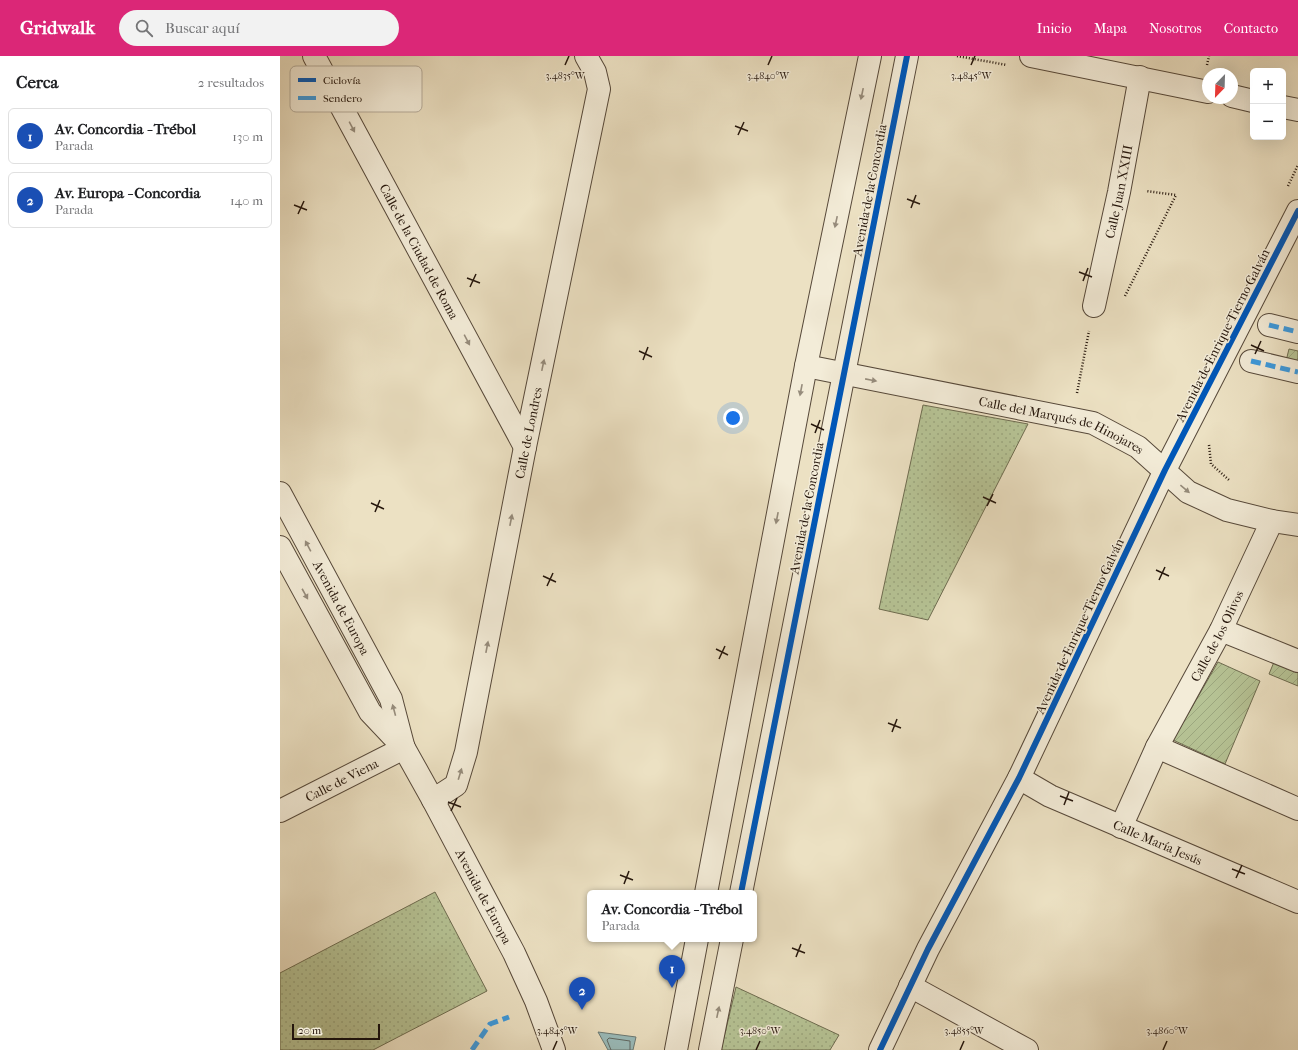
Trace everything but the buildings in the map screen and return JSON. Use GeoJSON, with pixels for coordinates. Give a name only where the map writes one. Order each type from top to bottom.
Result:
{"type":"FeatureCollection","features":[{"type":"Feature","properties":{"kind":"street","name":"Calle de la Ciudad de Roma"},"geometry":{"type":"LineString","coordinates":[[314,56],[319,66]]}},
{"type":"Feature","properties":{"kind":"street","name":"Calle de Londres"},"geometry":{"type":"LineString","coordinates":[[433,800],[456,785],[466,752],[525,447],[599,89],[595,72],[586,56]]}},
{"type":"Feature","properties":{"kind":"street","name":"Avenida de la Concordia"},"geometry":{"type":"LineString","coordinates":[[707,890],[806,366],[870,56]]}},
{"type":"Feature","properties":{"kind":"street","name":"Avenida de la Concordia"},"geometry":{"type":"LineString","coordinates":[[742,890],[907,56]]}},
{"type":"Feature","properties":{"kind":"street"},"geometry":{"type":"LineString","coordinates":[[1031,56],[1118,64],[1140,78],[1202,91]]}},
{"type":"Feature","properties":{"kind":"street","name":"Calle Juan XXIII"},"geometry":{"type":"LineString","coordinates":[[1094,306],[1119,192],[1140,78]]}},
{"type":"Feature","properties":{"kind":"street"},"geometry":{"type":"LineString","coordinates":[[1238,97],[1250,100]]}},
{"type":"Feature","properties":{"kind":"street"},"geometry":{"type":"LineString","coordinates":[[1286,108],[1298,110]]}},
{"type":"Feature","properties":{"kind":"street","name":"Calle de la Ciudad de Roma"},"geometry":{"type":"LineString","coordinates":[[344,112],[525,447]]}},
{"type":"Feature","properties":{"kind":"street","name":"Avenida de Enrique Tierno Galván"},"geometry":{"type":"LineString","coordinates":[[880,1050],[910,986],[1019,778],[1165,470],[1298,211]]}},
{"type":"Feature","properties":{"kind":"street"},"geometry":{"type":"LineString","coordinates":[[1269,325],[1298,332]]}},
{"type":"Feature","properties":{"kind":"street"},"geometry":{"type":"LineString","coordinates":[[1251,361],[1298,372]]}},
{"type":"Feature","properties":{"kind":"street","name":"Calle del Marqués de Hinojares"},"geometry":{"type":"LineString","coordinates":[[806,366],[1093,423],[1138,446],[1188,492],[1227,510],[1272,521],[1298,525]]}},
{"type":"Feature","properties":{"kind":"street","name":"Avenida de Europa"},"geometry":{"type":"LineString","coordinates":[[280,493],[391,699],[404,748]]}},
{"type":"Feature","properties":{"kind":"street","name":"Calle de los Olivos"},"geometry":{"type":"LineString","coordinates":[[1121,827],[1157,747],[1221,630],[1272,521]]}},
{"type":"Feature","properties":{"kind":"street","name":"Avenida de Europa"},"geometry":{"type":"LineString","coordinates":[[280,548],[370,712],[404,748],[433,800],[514,952],[536,1001],[554,1050]]}},
{"type":"Feature","properties":{"kind":"street"},"geometry":{"type":"LineString","coordinates":[[1221,630],[1298,661]]}},
{"type":"Feature","properties":{"kind":"street"},"geometry":{"type":"LineString","coordinates":[[1157,747],[1298,809]]}},
{"type":"Feature","properties":{"kind":"street","name":"Calle de Viena"},"geometry":{"type":"LineString","coordinates":[[280,812],[404,748]]}},
{"type":"Feature","properties":{"kind":"street","name":"Calle María Jesús"},"geometry":{"type":"LineString","coordinates":[[1019,778],[1050,796],[1298,902]]}},
{"type":"Feature","properties":{"kind":"street"},"geometry":{"type":"LineString","coordinates":[[676,1050],[697,942]]}},
{"type":"Feature","properties":{"kind":"street"},"geometry":{"type":"LineString","coordinates":[[710,1050],[731,942]]}},
{"type":"Feature","properties":{"kind":"street"},"geometry":{"type":"LineString","coordinates":[[910,986],[1027,1050]]}},
{"type":"Feature","properties":{"kind":"path"},"geometry":{"type":"LineString","coordinates":[[1284,193],[1298,165]]}},
{"type":"Feature","properties":{"kind":"path"},"geometry":{"type":"LineString","coordinates":[[1076,394],[1094,306],[1118,309],[1176,196],[1142,191]]}},
{"type":"Feature","properties":{"kind":"path"},"geometry":{"type":"LineString","coordinates":[[1211,439],[1208,445],[1212,464],[1235,484]]}},
{"type":"Feature","properties":{"kind":"green space"},"geometry":{"type":"Polygon","coordinates":[[[1289,349],[1298,351],[1298,364],[1286,361],[1289,349]]]}},
{"type":"Feature","properties":{"kind":"green space"},"geometry":{"type":"Polygon","coordinates":[[[923,405],[1028,424],[928,620],[879,609],[923,405]]]}},
{"type":"Feature","properties":{"kind":"green space"},"geometry":{"type":"Polygon","coordinates":[[[1218,662],[1260,681],[1225,764],[1173,740],[1218,662]]]}},
{"type":"Feature","properties":{"kind":"green space"},"geometry":{"type":"Polygon","coordinates":[[[1274,662],[1298,672],[1298,686],[1269,674],[1274,662]]]}},
{"type":"Feature","properties":{"kind":"green space"},"geometry":{"type":"Polygon","coordinates":[[[435,892],[487,991],[373,1050],[280,1050],[280,973],[435,892]]]}},
{"type":"Feature","properties":{"kind":"green space"},"geometry":{"type":"Polygon","coordinates":[[[736,987],[839,1035],[830,1050],[721,1050],[736,987]]]}},
{"type":"Feature","properties":{"kind":"water"},"geometry":{"type":"Polygon","coordinates":[[[598,1032],[636,1037],[633,1050],[608,1050],[598,1032]]]}},
{"type":"Feature","properties":{"kind":"marked path"},"geometry":{"type":"LineString","coordinates":[[1269,325],[1298,332]]}},
{"type":"Feature","properties":{"kind":"marked path"},"geometry":{"type":"LineString","coordinates":[[1251,361],[1298,372]]}},
{"type":"Feature","properties":{"kind":"marked path"},"geometry":{"type":"LineString","coordinates":[[472,1050],[490,1024],[509,1017]]}},
{"type":"Feature","properties":{"kind":"cycle path"},"geometry":{"type":"LineString","coordinates":[[742,890],[907,56]]}},
{"type":"Feature","properties":{"kind":"cycle path"},"geometry":{"type":"LineString","coordinates":[[880,1050],[928,949],[1019,778],[1165,470],[1298,211]]}},
{"type":"Feature","properties":{"kind":"place","name":"Av. Concordia - Trébol"},"geometry":{"type":"Point","coordinates":[672,988]}},
{"type":"Feature","properties":{"kind":"place","name":"Av. Europa - Concordia"},"geometry":{"type":"Point","coordinates":[582,1010]}}]}
